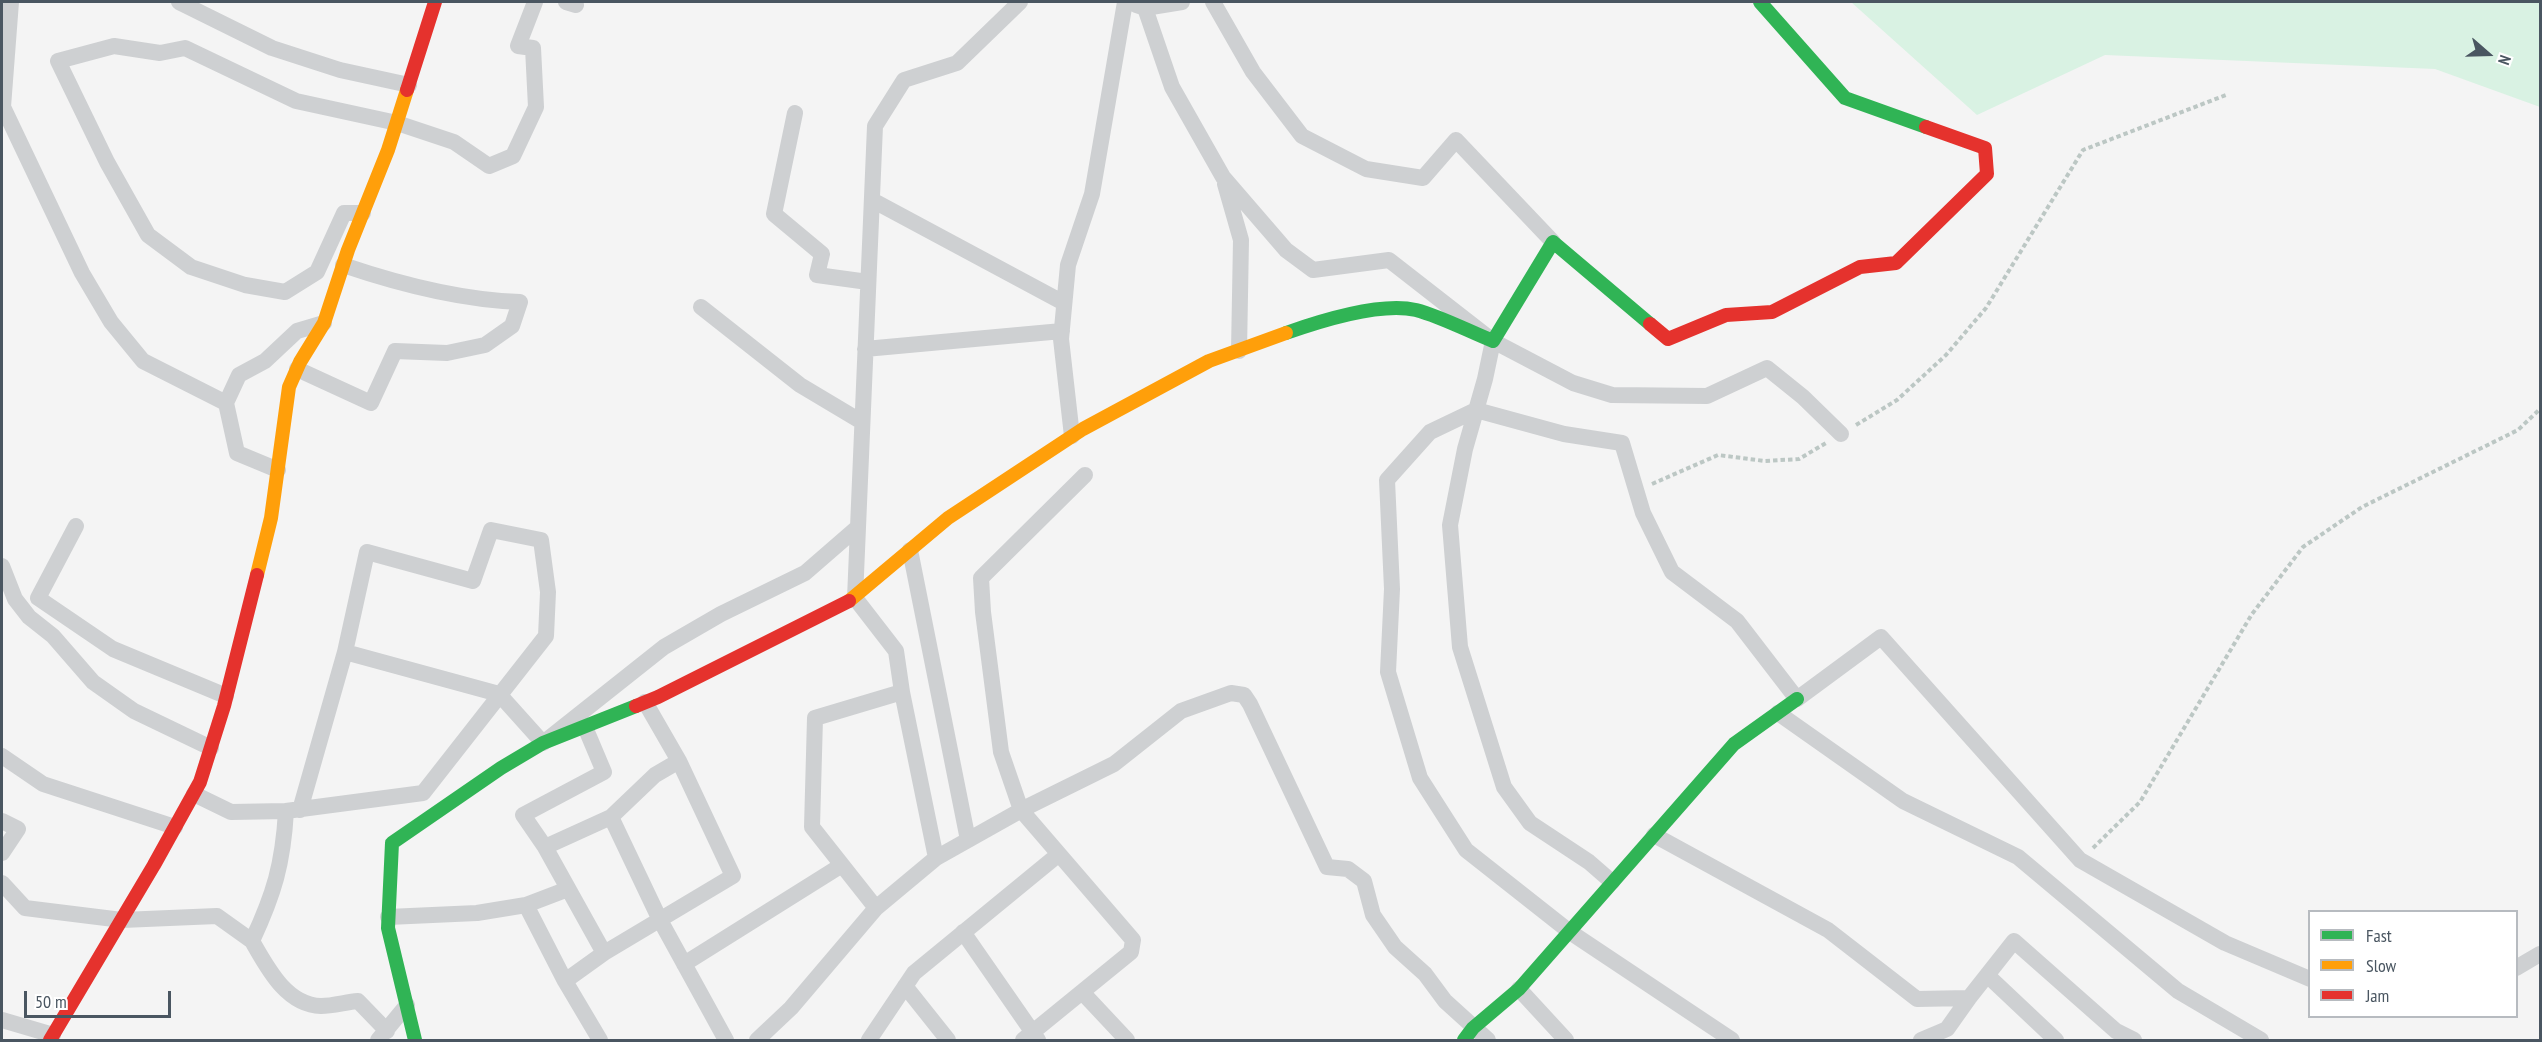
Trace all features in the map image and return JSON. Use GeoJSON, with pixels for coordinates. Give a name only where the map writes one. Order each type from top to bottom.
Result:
{"type":"FeatureCollection","features":[{"type":"Feature","properties":{"kind":"street"},"geometry":{"type":"LineString","coordinates":[[11,2],[3,107],[82,273],[111,322],[143,361],[226,403]]}},
{"type":"Feature","properties":{"kind":"street"},"geometry":{"type":"LineString","coordinates":[[179,2],[272,48],[340,70],[409,85]]}},
{"type":"Feature","properties":{"kind":"street"},"geometry":{"type":"LineString","coordinates":[[2,1020],[52,1038],[200,782],[226,696],[271,518],[289,387],[324,323],[343,265],[397,123],[435,2]]}},
{"type":"Feature","properties":{"kind":"street"},"geometry":{"type":"LineString","coordinates":[[363,213],[344,213],[317,273],[285,292],[245,285],[191,267],[148,235],[107,162],[58,62],[114,46],[160,53],[185,48],[296,101],[397,123],[454,142],[489,166],[513,156],[536,107],[532,48],[518,46],[535,2]]}},
{"type":"Feature","properties":{"kind":"street"},"geometry":{"type":"LineString","coordinates":[[936,858],[902,693],[896,651],[855,598],[875,126],[904,80],[957,63],[1020,2]]}},
{"type":"Feature","properties":{"kind":"street"},"geometry":{"type":"LineString","coordinates":[[1072,436],[1062,331],[1068,264],[1092,194],[1124,2],[1145,8],[1182,2]]}},
{"type":"Feature","properties":{"kind":"street"},"geometry":{"type":"LineString","coordinates":[[1213,2],[1253,72],[1302,136],[1366,169],[1423,178],[1455,140],[1553,242],[1668,339],[1726,315],[1772,312],[1860,267],[1896,263],[1987,174],[1985,148],[1845,98],[1760,2]]}},
{"type":"Feature","properties":{"kind":"street"},"geometry":{"type":"LineString","coordinates":[[1145,8],[1172,87],[1223,177],[1286,250],[1313,270],[1389,260],[1493,341]]}},
{"type":"Feature","properties":{"kind":"street"},"geometry":{"type":"LineString","coordinates":[[795,113],[774,214],[822,254],[817,275],[868,282]]}},
{"type":"Feature","properties":{"kind":"street"},"geometry":{"type":"LineString","coordinates":[[1223,177],[1241,240],[1239,351]]}},
{"type":"Feature","properties":{"kind":"street"},"geometry":{"type":"LineString","coordinates":[[872,200],[1064,303]]}},
{"type":"Feature","properties":{"kind":"street"},"geometry":{"type":"LineString","coordinates":[[1553,242],[1493,341],[1465,449],[1450,525],[1460,647],[1504,787],[1530,823],[1581,856],[1612,882]]}},
{"type":"Feature","properties":{"kind":"street"},"geometry":{"type":"LineString","coordinates":[[297,369],[371,403],[395,351],[447,353],[485,345],[512,326],[519,302],[481,300],[378,277],[343,265]]}},
{"type":"Feature","properties":{"kind":"street"},"geometry":{"type":"LineString","coordinates":[[702,307],[800,385],[862,422]]}},
{"type":"Feature","properties":{"kind":"street"},"geometry":{"type":"LineString","coordinates":[[543,743],[645,702],[855,598],[948,518],[1072,436],[1209,361],[1324,320],[1375,310],[1415,310],[1493,341],[1573,383],[1612,394],[1707,396],[1767,368],[1803,397],[1841,434]]}},
{"type":"Feature","properties":{"kind":"street"},"geometry":{"type":"LineString","coordinates":[[278,470],[237,453],[226,403],[239,375],[265,361],[297,331],[324,323]]}},
{"type":"Feature","properties":{"kind":"street"},"geometry":{"type":"LineString","coordinates":[[866,350],[1062,331]]}},
{"type":"Feature","properties":{"kind":"street"},"geometry":{"type":"LineString","coordinates":[[1732,1041],[1570,932],[1466,850],[1420,778],[1388,672],[1392,589],[1387,480],[1430,432],[1476,410],[1564,434],[1622,443],[1643,513],[1672,572],[1737,621],[1797,699]]}},
{"type":"Feature","properties":{"kind":"street"},"geometry":{"type":"LineString","coordinates":[[963,932],[1032,1038],[1082,992],[1131,952],[1133,940],[1021,810],[1001,752],[983,612],[981,578],[1084,475]]}},
{"type":"Feature","properties":{"kind":"street"},"geometry":{"type":"LineString","coordinates":[[76,526],[38,598],[113,649],[226,696]]}},
{"type":"Feature","properties":{"kind":"street"},"geometry":{"type":"LineString","coordinates":[[416,1041],[388,928],[392,843],[501,768],[543,743],[664,648],[721,614],[805,573],[858,527]]}},
{"type":"Feature","properties":{"kind":"street"},"geometry":{"type":"LineString","coordinates":[[194,794],[231,813],[293,810],[423,793],[546,636],[548,592],[541,540],[491,531],[473,581],[367,552],[345,652],[293,810],[271,901],[252,941]]}},
{"type":"Feature","properties":{"kind":"street"},"geometry":{"type":"LineString","coordinates":[[910,550],[968,840]]}},
{"type":"Feature","properties":{"kind":"street"},"geometry":{"type":"LineString","coordinates":[[2,566],[15,599],[29,618],[53,636],[93,682],[134,711],[211,748]]}},
{"type":"Feature","properties":{"kind":"street"},"geometry":{"type":"LineString","coordinates":[[1468,1034],[1520,989],[1734,744],[1881,637],[2080,860],[2225,943],[2308,978]]}},
{"type":"Feature","properties":{"kind":"street"},"geometry":{"type":"LineString","coordinates":[[345,652],[499,694],[543,743]]}},
{"type":"Feature","properties":{"kind":"street"},"geometry":{"type":"LineString","coordinates":[[876,908],[812,827],[815,718],[902,693]]}},
{"type":"Feature","properties":{"kind":"street"},"geometry":{"type":"LineString","coordinates":[[757,1041],[791,1008],[876,908],[936,858],[1021,810],[1114,764],[1181,711],[1231,693],[1244,695],[1327,867],[1348,870],[1364,881],[1373,915],[1395,947],[1425,974],[1468,1034],[1488,1041]]}},
{"type":"Feature","properties":{"kind":"street"},"geometry":{"type":"LineString","coordinates":[[565,981],[604,953],[733,876],[679,761],[645,702]]}},
{"type":"Feature","properties":{"kind":"street"},"geometry":{"type":"LineString","coordinates":[[1778,713],[1903,801],[2018,857],[2178,991],[2261,1041]]}},
{"type":"Feature","properties":{"kind":"street"},"geometry":{"type":"LineString","coordinates":[[585,727],[604,772],[524,815],[545,847],[604,953]]}},
{"type":"Feature","properties":{"kind":"street"},"geometry":{"type":"LineString","coordinates":[[2,756],[43,784],[175,826]]}},
{"type":"Feature","properties":{"kind":"street"},"geometry":{"type":"LineString","coordinates":[[545,847],[611,818],[655,775],[679,761]]}},
{"type":"Feature","properties":{"kind":"street"},"geometry":{"type":"LineString","coordinates":[[611,818],[660,920],[726,1041]]}},
{"type":"Feature","properties":{"kind":"street"},"geometry":{"type":"LineString","coordinates":[[2,821],[18,829],[2,853]]}},
{"type":"Feature","properties":{"kind":"street"},"geometry":{"type":"LineString","coordinates":[[1654,835],[1828,930],[1917,999],[1969,998]]}},
{"type":"Feature","properties":{"kind":"street"},"geometry":{"type":"LineString","coordinates":[[868,1041],[914,973],[1059,854]]}},
{"type":"Feature","properties":{"kind":"street"},"geometry":{"type":"LineString","coordinates":[[684,964],[842,864]]}},
{"type":"Feature","properties":{"kind":"street"},"geometry":{"type":"LineString","coordinates":[[2,883],[25,908],[122,920],[217,916],[252,941],[271,974],[292,997],[320,1006],[358,1001],[383,1036],[406,1005]]}},
{"type":"Feature","properties":{"kind":"street"},"geometry":{"type":"LineString","coordinates":[[388,917],[477,913],[526,905],[568,889]]}},
{"type":"Feature","properties":{"kind":"street"},"geometry":{"type":"LineString","coordinates":[[526,905],[565,981],[600,1041]]}},
{"type":"Feature","properties":{"kind":"street"},"geometry":{"type":"LineString","coordinates":[[1921,1041],[1947,1029],[2014,940],[2116,1031],[2134,1041]]}},
{"type":"Feature","properties":{"kind":"street"},"geometry":{"type":"LineString","coordinates":[[2518,967],[2541,954]]}},
{"type":"Feature","properties":{"kind":"street"},"geometry":{"type":"LineString","coordinates":[[1987,975],[2056,1041]]}},
{"type":"Feature","properties":{"kind":"street"},"geometry":{"type":"LineString","coordinates":[[905,986],[948,1041]]}},
{"type":"Feature","properties":{"kind":"street"},"geometry":{"type":"LineString","coordinates":[[1520,989],[1566,1041]]}},
{"type":"Feature","properties":{"kind":"street"},"geometry":{"type":"LineString","coordinates":[[1082,992],[1127,1041]]}},
{"type":"Feature","properties":{"kind":"path"},"geometry":{"type":"LineString","coordinates":[[1637,490],[1718,455],[1765,461],[1799,459],[1897,400],[1946,355],[1979,316],[2083,150],[2226,95]]}},
{"type":"Feature","properties":{"kind":"path"},"geometry":{"type":"LineString","coordinates":[[2080,860],[2140,802],[2252,614],[2303,547],[2362,507],[2517,430],[2541,410]]}},
{"type":"Feature","properties":{"kind":"green space"},"geometry":{"type":"Polygon","coordinates":[[[1851,2],[2540,2],[2540,107],[2435,69],[2105,55],[1977,115],[1851,2]]]}},
{"type":"Feature","properties":{"kind":"traffic: fast"},"geometry":{"type":"LineString","coordinates":[[1760,2],[1845,98],[1926,127]]}},
{"type":"Feature","properties":{"kind":"traffic: fast"},"geometry":{"type":"LineString","coordinates":[[1286,333],[1351,314],[1402,308],[1435,316],[1493,341],[1553,242],[1650,324]]}},
{"type":"Feature","properties":{"kind":"traffic: fast"},"geometry":{"type":"LineString","coordinates":[[1464,1040],[1473,1028],[1519,989],[1734,744],[1797,699]]}},
{"type":"Feature","properties":{"kind":"traffic: fast"},"geometry":{"type":"LineString","coordinates":[[415,1040],[388,928],[392,843],[501,768],[543,743],[636,706]]}},
{"type":"Feature","properties":{"kind":"traffic: slow"},"geometry":{"type":"LineString","coordinates":[[257,575],[271,518],[289,387],[300,362],[324,323],[348,250],[388,150],[407,90]]}},
{"type":"Feature","properties":{"kind":"traffic: slow"},"geometry":{"type":"LineString","coordinates":[[849,601],[948,518],[1083,429],[1209,361],[1286,333]]}},
{"type":"Feature","properties":{"kind":"traffic: jam"},"geometry":{"type":"LineString","coordinates":[[407,90],[435,2]]}},
{"type":"Feature","properties":{"kind":"traffic: jam"},"geometry":{"type":"LineString","coordinates":[[1650,324],[1668,339],[1726,315],[1772,312],[1860,267],[1896,263],[1987,174],[1985,148],[1926,127]]}},
{"type":"Feature","properties":{"kind":"traffic: jam"},"geometry":{"type":"LineString","coordinates":[[50,1040],[154,865],[200,782],[224,706],[257,575]]}},
{"type":"Feature","properties":{"kind":"traffic: jam"},"geometry":{"type":"LineString","coordinates":[[636,706],[849,601]]}}]}
